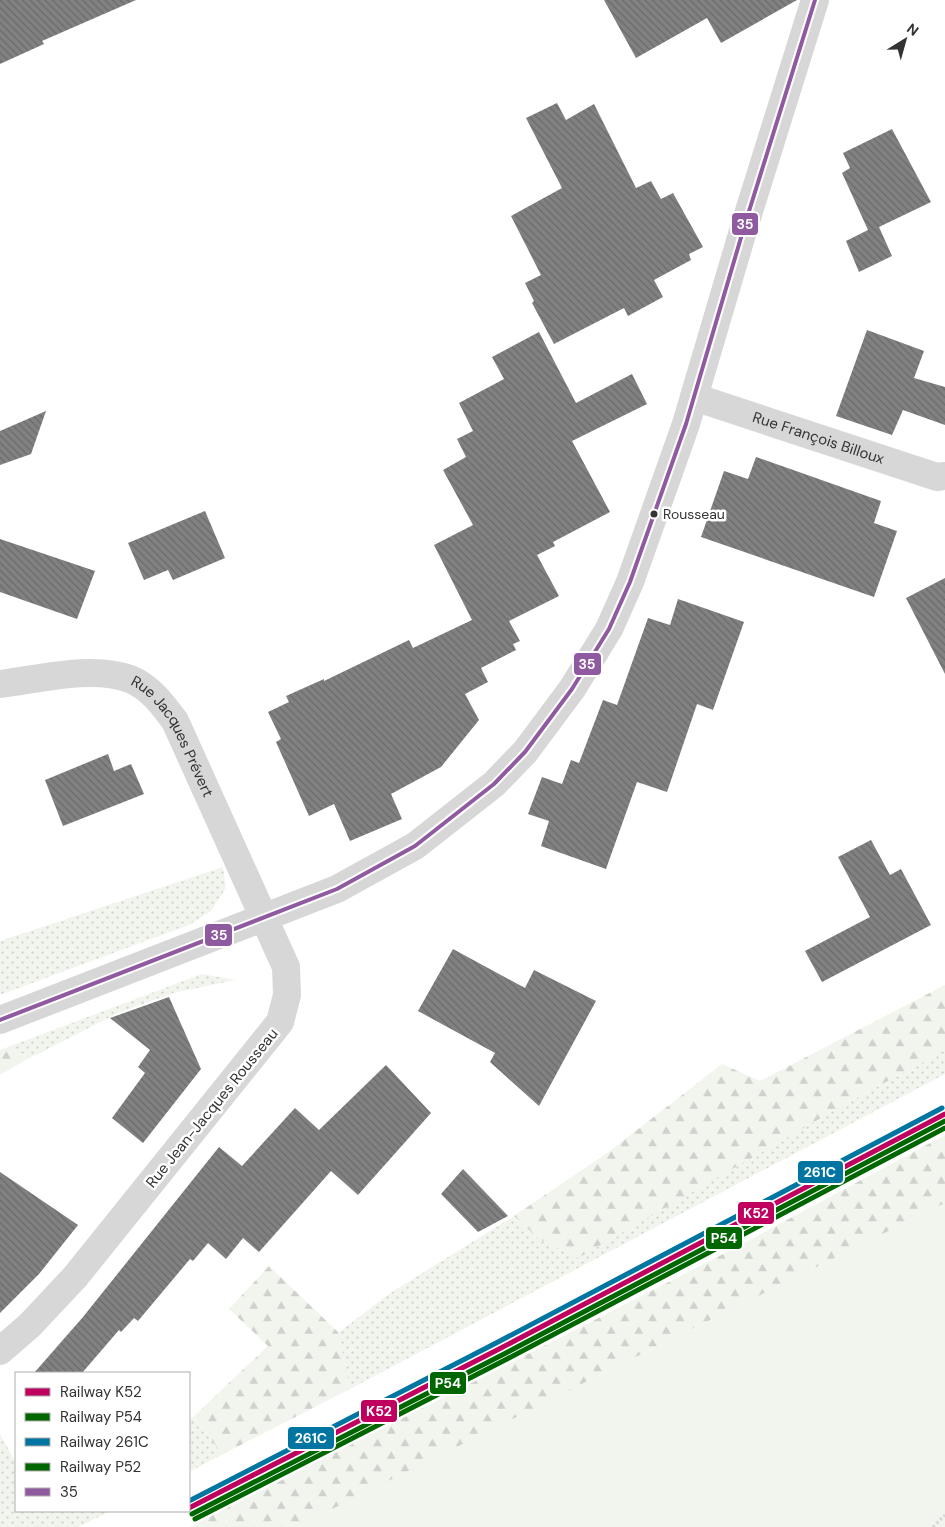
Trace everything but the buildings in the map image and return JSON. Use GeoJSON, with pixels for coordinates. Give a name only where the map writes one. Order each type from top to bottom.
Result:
{"type":"FeatureCollection","features":[{"type":"Feature","properties":{"kind":"street"},"geometry":{"type":"LineString","coordinates":[[0,1020],[264,919],[337,889],[415,846],[494,784],[525,752],[572,689],[609,629],[645,544],[694,398],[745,224],[815,0]]}},
{"type":"Feature","properties":{"kind":"street","name":"Rue François Billoux"},"geometry":{"type":"LineString","coordinates":[[694,398],[937,477],[945,476]]}},
{"type":"Feature","properties":{"kind":"street","name":"Rue Jacques Prévert"},"geometry":{"type":"LineString","coordinates":[[0,684],[99,672],[131,680],[154,695],[176,721],[264,919]]}},
{"type":"Feature","properties":{"kind":"street","name":"Rue Jean-Jacques Rousseau"},"geometry":{"type":"LineString","coordinates":[[0,1351],[30,1325],[75,1277],[280,1022],[287,995],[286,967],[264,919]]}},
{"type":"Feature","properties":{"kind":"path"},"geometry":{"type":"LineString","coordinates":[[933,1527],[945,1515]]}},
{"type":"Feature","properties":{"kind":"green space"},"geometry":{"type":"Polygon","coordinates":[[[223,867],[226,888],[211,911],[189,925],[0,995],[0,941],[223,867]]]}},
{"type":"Feature","properties":{"kind":"green space"},"geometry":{"type":"Polygon","coordinates":[[[202,974],[235,980],[173,993],[118,1013],[30,1058],[8,1047],[202,974]]]}},
{"type":"Feature","properties":{"kind":"green space"},"geometry":{"type":"Polygon","coordinates":[[[945,985],[945,1050],[847,1103],[578,1258],[539,1239],[514,1216],[610,1151],[722,1064],[760,1081],[945,985]]]}},
{"type":"Feature","properties":{"kind":"green space"},"geometry":{"type":"Polygon","coordinates":[[[8,1047],[29,1058],[0,1075],[0,1050],[8,1047]]]}},
{"type":"Feature","properties":{"kind":"green space"},"geometry":{"type":"Polygon","coordinates":[[[945,1050],[945,1074],[350,1389],[338,1333],[392,1292],[514,1216],[539,1239],[847,1103],[945,1050]]]}},
{"type":"Feature","properties":{"kind":"green space"},"geometry":{"type":"Polygon","coordinates":[[[945,1135],[945,1203],[584,1383],[360,1527],[190,1527],[727,1252],[945,1135]]]}},
{"type":"Feature","properties":{"kind":"green space"},"geometry":{"type":"Polygon","coordinates":[[[945,1203],[945,1527],[296,1527],[945,1203]]]}},
{"type":"Feature","properties":{"kind":"green space"},"geometry":{"type":"Polygon","coordinates":[[[269,1266],[338,1332],[350,1389],[223,1454],[193,1417],[268,1346],[229,1309],[269,1266]]]}},
{"type":"Feature","properties":{"kind":"green space"},"geometry":{"type":"Polygon","coordinates":[[[193,1417],[223,1454],[190,1471],[190,1418],[193,1417]]]}},
{"type":"Feature","properties":{"kind":"green space"},"geometry":{"type":"Polygon","coordinates":[[[0,1434],[15,1461],[15,1512],[109,1512],[78,1527],[0,1527],[0,1434]]]}},
{"type":"Feature","properties":{"kind":"rail line","name":"261C"},"geometry":{"type":"LineString","coordinates":[[190,1500],[498,1342],[942,1108]]}},
{"type":"Feature","properties":{"kind":"rail line","name":"K52"},"geometry":{"type":"LineString","coordinates":[[190,1507],[501,1348],[945,1114]]}},
{"type":"Feature","properties":{"kind":"rail line","name":"P54"},"geometry":{"type":"LineString","coordinates":[[192,1514],[504,1354],[945,1121]]}},
{"type":"Feature","properties":{"kind":"rail line","name":"P52"},"geometry":{"type":"LineString","coordinates":[[195,1519],[507,1359],[945,1128]]}},
{"type":"Feature","properties":{"kind":"transit line","name":"35"},"geometry":{"type":"LineString","coordinates":[[0,1020],[337,889],[415,846],[494,784],[525,752],[572,689],[609,629],[630,582],[686,424],[745,224],[815,0]]}},
{"type":"Feature","properties":{"kind":"place","name":"Rousseau"},"geometry":{"type":"Point","coordinates":[654,514]}}]}
